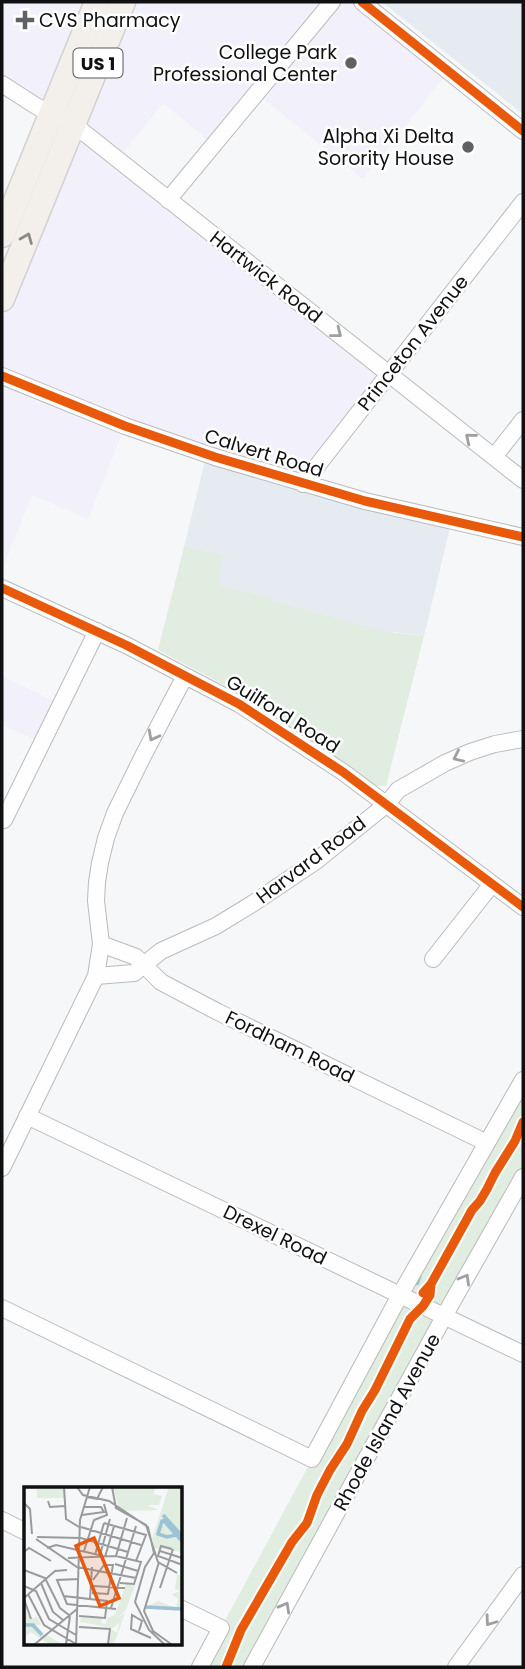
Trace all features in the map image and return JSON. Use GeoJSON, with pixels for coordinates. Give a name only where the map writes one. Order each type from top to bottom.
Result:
{"type":"FeatureCollection","features":[{"type":"Feature","properties":{"kind":"main road","name":"US 1"},"geometry":{"type":"LineString","coordinates":[[2,235],[97,2]]}},
{"type":"Feature","properties":{"kind":"main road","name":"US 1"},"geometry":{"type":"LineString","coordinates":[[2,299],[123,2]]}},
{"type":"Feature","properties":{"kind":"street"},"geometry":{"type":"LineString","coordinates":[[168,200],[332,2]]}},
{"type":"Feature","properties":{"kind":"street"},"geometry":{"type":"LineString","coordinates":[[362,2],[523,131]]}},
{"type":"Feature","properties":{"kind":"street","name":"Hartwick Road"},"geometry":{"type":"LineString","coordinates":[[2,84],[73,124],[523,480]]}},
{"type":"Feature","properties":{"kind":"street","name":"Princeton Avenue"},"geometry":{"type":"LineString","coordinates":[[303,484],[523,202]]}},
{"type":"Feature","properties":{"kind":"street","name":"Calvert Road"},"geometry":{"type":"LineString","coordinates":[[2,376],[125,426],[303,484],[523,537]]}},
{"type":"Feature","properties":{"kind":"street"},"geometry":{"type":"LineString","coordinates":[[494,457],[523,420]]}},
{"type":"Feature","properties":{"kind":"street","name":"Guilford Road"},"geometry":{"type":"LineString","coordinates":[[2,588],[97,631],[239,704],[343,772],[523,907]]}},
{"type":"Feature","properties":{"kind":"street"},"geometry":{"type":"LineString","coordinates":[[2,819],[4,820],[97,631]]}},
{"type":"Feature","properties":{"kind":"street"},"geometry":{"type":"LineString","coordinates":[[2,1168],[96,976],[101,944],[97,891],[106,838],[142,756],[185,676]]}},
{"type":"Feature","properties":{"kind":"street","name":"Harvard Road"},"geometry":{"type":"LineString","coordinates":[[144,966],[161,951],[216,926],[316,861],[387,804],[398,790],[470,752],[523,739]]}},
{"type":"Feature","properties":{"kind":"street"},"geometry":{"type":"LineString","coordinates":[[433,959],[492,884]]}},
{"type":"Feature","properties":{"kind":"street"},"geometry":{"type":"LineString","coordinates":[[96,976],[134,973],[144,966],[136,957],[101,944]]}},
{"type":"Feature","properties":{"kind":"street","name":"Fordham Road"},"geometry":{"type":"LineString","coordinates":[[144,966],[161,982],[207,1006],[487,1143]]}},
{"type":"Feature","properties":{"kind":"street"},"geometry":{"type":"LineString","coordinates":[[2,1308],[312,1459],[400,1295],[523,1080]]}},
{"type":"Feature","properties":{"kind":"street","name":"Drexel Road"},"geometry":{"type":"LineString","coordinates":[[27,1116],[523,1354]]}},
{"type":"Feature","properties":{"kind":"street","name":"Rhode Island Avenue"},"geometry":{"type":"LineString","coordinates":[[252,1667],[523,1177]]}},
{"type":"Feature","properties":{"kind":"street"},"geometry":{"type":"LineString","coordinates":[[2,1520],[24,1531]]}},
{"type":"Feature","properties":{"kind":"street"},"geometry":{"type":"LineString","coordinates":[[456,1667],[523,1575]]}},
{"type":"Feature","properties":{"kind":"street"},"geometry":{"type":"LineString","coordinates":[[182,1609],[221,1628],[200,1667]]}},
{"type":"Feature","properties":{"kind":"shaded area"},"geometry":{"type":"Polygon","coordinates":[[[2,2],[97,2],[51,114],[2,84],[2,2]]]}},
{"type":"Feature","properties":{"kind":"shaded area"},"geometry":{"type":"Polygon","coordinates":[[[123,2],[362,2],[449,71],[363,179],[256,93],[214,145],[163,103],[118,160],[390,374],[303,484],[125,426],[88,519],[32,495],[2,570],[2,299],[123,2]]]}},
{"type":"Feature","properties":{"kind":"shaded area"},"geometry":{"type":"Polygon","coordinates":[[[382,2],[523,2],[523,114],[382,2]]]}},
{"type":"Feature","properties":{"kind":"shaded area"},"geometry":{"type":"Polygon","coordinates":[[[205,461],[342,503],[450,528],[424,636],[393,632],[376,654],[276,607],[267,597],[217,585],[184,547],[205,461]]]}},
{"type":"Feature","properties":{"kind":"shaded area"},"geometry":{"type":"Polygon","coordinates":[[[2,676],[58,703],[41,742],[2,725],[2,676]]]}},
{"type":"Feature","properties":{"kind":"green space"},"geometry":{"type":"Polygon","coordinates":[[[184,547],[223,555],[218,585],[268,597],[274,604],[276,602],[387,632],[424,636],[386,786],[374,786],[243,695],[158,650],[184,547]]]}},
{"type":"Feature","properties":{"kind":"green space"},"geometry":{"type":"Polygon","coordinates":[[[523,1080],[523,1172],[252,1667],[200,1667],[400,1296],[523,1080]]]}},
{"type":"Feature","properties":{"kind":"waterway"},"geometry":{"type":"LineString","coordinates":[[417,1283],[420,1274]]}},
{"type":"Feature","properties":{"kind":"cycle path"},"geometry":{"type":"LineString","coordinates":[[362,2],[523,131]]}},
{"type":"Feature","properties":{"kind":"cycle path"},"geometry":{"type":"LineString","coordinates":[[2,376],[125,426],[215,457],[365,501],[523,537]]}},
{"type":"Feature","properties":{"kind":"cycle path"},"geometry":{"type":"LineString","coordinates":[[2,588],[126,645],[239,704],[343,772],[523,907]]}},
{"type":"Feature","properties":{"kind":"cycle path"},"geometry":{"type":"LineString","coordinates":[[423,1293],[480,1201],[523,1122]]}},
{"type":"Feature","properties":{"kind":"cycle path"},"geometry":{"type":"LineString","coordinates":[[226,1667],[241,1630],[292,1542],[307,1523],[317,1495],[347,1444],[410,1319],[430,1295],[431,1284]]}},
{"type":"Feature","properties":{"kind":"place","name":"CVS Pharmacy"},"geometry":{"type":"Point","coordinates":[25,20]}},
{"type":"Feature","properties":{"kind":"place","name":"College Park Professional Center"},"geometry":{"type":"Point","coordinates":[351,63]}},
{"type":"Feature","properties":{"kind":"place","name":"Alpha Xi Delta Sorority House"},"geometry":{"type":"Point","coordinates":[468,147]}}]}
